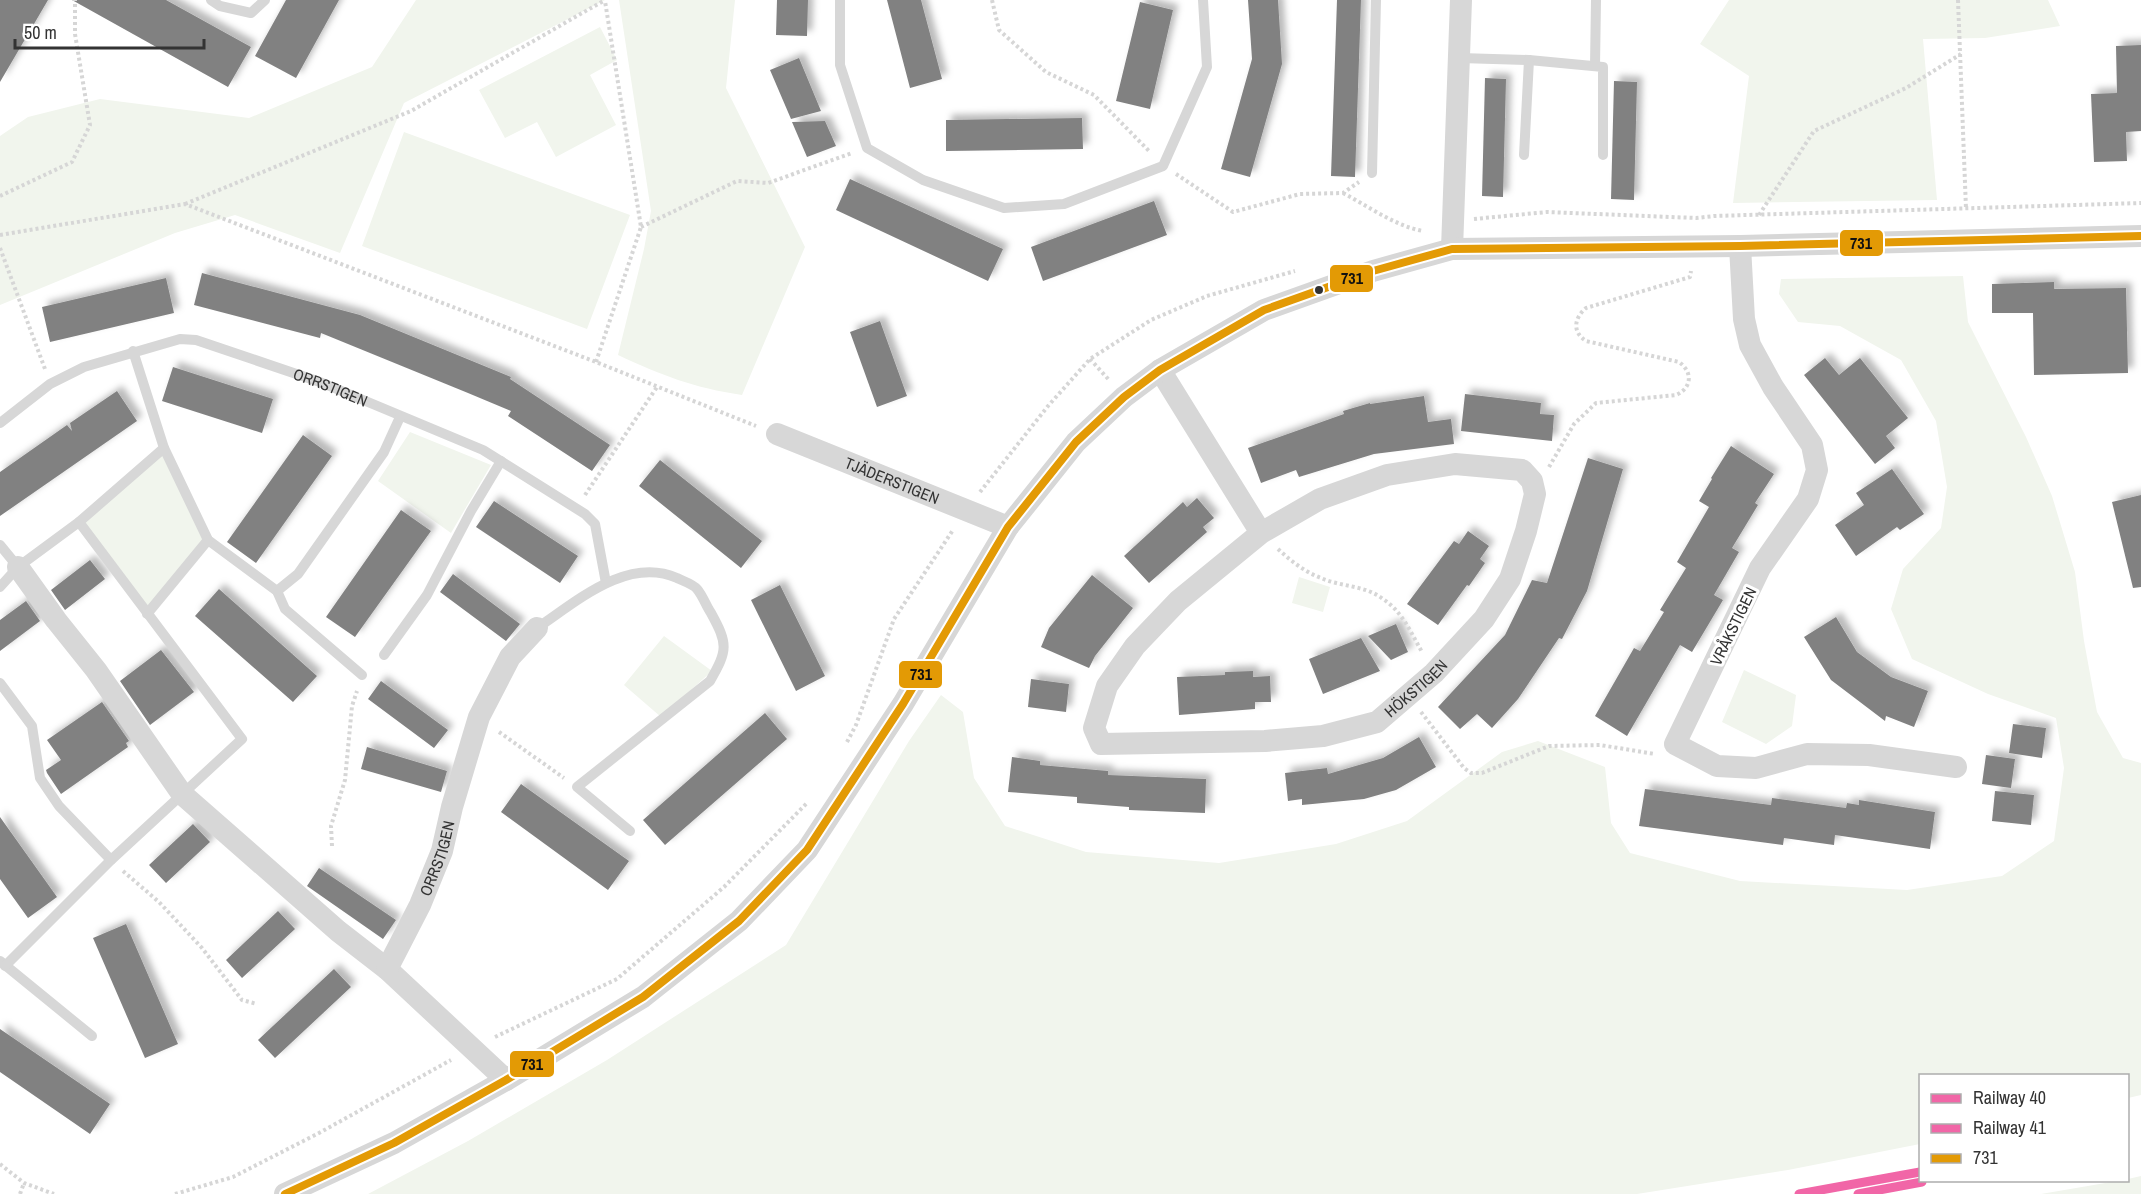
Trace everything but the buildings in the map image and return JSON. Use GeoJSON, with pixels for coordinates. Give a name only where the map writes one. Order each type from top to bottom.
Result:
{"type":"FeatureCollection","features":[{"type":"Feature","properties":{"kind":"street"},"geometry":{"type":"LineString","coordinates":[[1452,249],[1461,0]]}},
{"type":"Feature","properties":{"kind":"street"},"geometry":{"type":"LineString","coordinates":[[285,1194],[394,1143],[506,1080],[643,997],[739,921],[807,850],[903,704],[1008,527],[1076,442],[1124,397],[1160,370],[1264,310],[1373,271],[1452,249],[2141,241]]}},
{"type":"Feature","properties":{"kind":"street","name":"VRÅKSTIGEN"},"geometry":{"type":"LineString","coordinates":[[1675,744],[1760,568],[1808,499],[1817,470],[1812,446],[1773,387],[1750,345],[1744,319],[1740,246]]}},
{"type":"Feature","properties":{"kind":"street"},"geometry":{"type":"LineString","coordinates":[[1160,370],[1261,533]]}},
{"type":"Feature","properties":{"kind":"street","name":"TJÄDERSTIGEN"},"geometry":{"type":"LineString","coordinates":[[777,434],[1008,527]]}},
{"type":"Feature","properties":{"kind":"street","name":"HÖKSTIGEN"},"geometry":{"type":"LineString","coordinates":[[1455,464],[1522,470],[1532,481],[1535,494],[1526,531],[1510,579],[1484,619],[1434,673],[1377,722],[1323,736],[1265,741],[1101,744],[1094,728],[1107,686],[1135,646],[1178,602],[1261,533],[1320,499],[1387,475],[1455,464]]}},
{"type":"Feature","properties":{"kind":"street"},"geometry":{"type":"LineString","coordinates":[[18,567],[96,670],[182,794],[338,931],[387,969],[506,1080]]}},
{"type":"Feature","properties":{"kind":"street","name":"ORRSTIGEN"},"geometry":{"type":"LineString","coordinates":[[387,969],[420,906],[442,851],[452,807],[479,717],[510,657],[537,628]]}},
{"type":"Feature","properties":{"kind":"street"},"geometry":{"type":"LineString","coordinates":[[1675,744],[1718,766],[1756,768],[1808,754],[1869,755],[1956,767]]}},
{"type":"Feature","properties":{"kind":"lane"},"geometry":{"type":"LineString","coordinates":[[211,0],[220,6],[251,13],[265,0]]}},
{"type":"Feature","properties":{"kind":"lane"},"geometry":{"type":"LineString","coordinates":[[840,0],[840,65],[867,148],[923,180],[1004,208],[1064,204],[1163,166],[1207,67],[1203,0]]}},
{"type":"Feature","properties":{"kind":"lane"},"geometry":{"type":"LineString","coordinates":[[1372,173],[1377,0]]}},
{"type":"Feature","properties":{"kind":"lane"},"geometry":{"type":"LineString","coordinates":[[1594,66],[1596,0]]}},
{"type":"Feature","properties":{"kind":"lane"},"geometry":{"type":"LineString","coordinates":[[1460,58],[1529,60],[1603,67],[1603,155]]}},
{"type":"Feature","properties":{"kind":"lane"},"geometry":{"type":"LineString","coordinates":[[1524,155],[1529,60]]}},
{"type":"Feature","properties":{"kind":"lane","name":"ORRSTIGEN"},"geometry":{"type":"LineString","coordinates":[[0,423],[50,384],[84,367],[180,339],[196,340],[320,382],[483,450],[501,460],[585,514],[595,524],[606,582]]}},
{"type":"Feature","properties":{"kind":"lane"},"geometry":{"type":"LineString","coordinates":[[133,351],[164,448],[207,540],[277,591],[285,609],[362,675]]}},
{"type":"Feature","properties":{"kind":"lane"},"geometry":{"type":"LineString","coordinates":[[277,591],[298,574],[384,452],[400,417]]}},
{"type":"Feature","properties":{"kind":"lane"},"geometry":{"type":"LineString","coordinates":[[0,587],[18,567],[79,522],[164,448]]}},
{"type":"Feature","properties":{"kind":"lane"},"geometry":{"type":"LineString","coordinates":[[384,655],[427,595],[501,460]]}},
{"type":"Feature","properties":{"kind":"lane"},"geometry":{"type":"LineString","coordinates":[[79,522],[242,739],[3,964],[92,1036]]}},
{"type":"Feature","properties":{"kind":"lane"},"geometry":{"type":"LineString","coordinates":[[147,615],[207,540]]}},
{"type":"Feature","properties":{"kind":"lane"},"geometry":{"type":"LineString","coordinates":[[0,544],[18,567]]}},
{"type":"Feature","properties":{"kind":"lane","name":"ORRSTIGEN"},"geometry":{"type":"LineString","coordinates":[[537,628],[606,582],[629,576],[662,572],[696,588],[717,625],[725,647],[720,663],[710,681],[577,787]]}},
{"type":"Feature","properties":{"kind":"lane"},"geometry":{"type":"LineString","coordinates":[[0,683],[32,726],[40,778],[59,806],[111,860]]}},
{"type":"Feature","properties":{"kind":"lane"},"geometry":{"type":"LineString","coordinates":[[577,787],[630,831]]}},
{"type":"Feature","properties":{"kind":"path"},"geometry":{"type":"LineString","coordinates":[[0,196],[72,162],[90,124],[75,34],[75,0]]}},
{"type":"Feature","properties":{"kind":"path"},"geometry":{"type":"LineString","coordinates":[[0,235],[185,204],[411,111],[605,0],[641,227],[596,362]]}},
{"type":"Feature","properties":{"kind":"path"},"geometry":{"type":"LineString","coordinates":[[992,0],[999,30],[1046,72],[1094,95],[1163,166],[1233,212],[1300,194],[1343,193],[1404,225],[1424,231]]}},
{"type":"Feature","properties":{"kind":"path"},"geometry":{"type":"LineString","coordinates":[[1958,0],[1966,209]]}},
{"type":"Feature","properties":{"kind":"path"},"geometry":{"type":"LineString","coordinates":[[1759,216],[1814,131],[1906,88],[1961,54]]}},
{"type":"Feature","properties":{"kind":"path"},"geometry":{"type":"LineString","coordinates":[[641,227],[736,181],[768,183],[867,148]]}},
{"type":"Feature","properties":{"kind":"path"},"geometry":{"type":"LineString","coordinates":[[1343,193],[1372,173]]}},
{"type":"Feature","properties":{"kind":"path"},"geometry":{"type":"LineString","coordinates":[[1847,213],[2141,203]]}},
{"type":"Feature","properties":{"kind":"path"},"geometry":{"type":"LineString","coordinates":[[185,204],[777,434]]}},
{"type":"Feature","properties":{"kind":"path"},"geometry":{"type":"LineString","coordinates":[[1532,481],[1552,464],[1574,424],[1596,403],[1676,394],[1686,388],[1689,382],[1688,372],[1679,362],[1591,342],[1581,338],[1576,325],[1578,315],[1586,308],[1690,277],[1696,218]]}},
{"type":"Feature","properties":{"kind":"path"},"geometry":{"type":"LineString","coordinates":[[0,248],[50,384]]}},
{"type":"Feature","properties":{"kind":"path"},"geometry":{"type":"LineString","coordinates":[[566,503],[583,498],[657,387]]}},
{"type":"Feature","properties":{"kind":"path"},"geometry":{"type":"LineString","coordinates":[[1261,533],[1292,562],[1321,579],[1360,588],[1382,598],[1399,613],[1434,673]]}},
{"type":"Feature","properties":{"kind":"path"},"geometry":{"type":"LineString","coordinates":[[332,846],[331,826],[345,780],[352,706],[362,675]]}},
{"type":"Feature","properties":{"kind":"path"},"geometry":{"type":"LineString","coordinates":[[1408,695],[1464,768],[1474,773],[1486,772],[1549,746],[1600,745],[1656,754],[1675,744]]}},
{"type":"Feature","properties":{"kind":"path"},"geometry":{"type":"LineString","coordinates":[[479,717],[577,787]]}},
{"type":"Feature","properties":{"kind":"path"},"geometry":{"type":"LineString","coordinates":[[111,860],[159,902],[202,948],[242,1000],[257,1004]]}},
{"type":"Feature","properties":{"kind":"path"},"geometry":{"type":"LineString","coordinates":[[0,1164],[24,1183],[54,1194]]}},
{"type":"Feature","properties":{"kind":"path"},"geometry":{"type":"LineString","coordinates":[[20,1194],[24,1183]]}},
{"type":"Feature","properties":{"kind":"shaded area"},"geometry":{"type":"Polygon","coordinates":[[[416,0],[605,0],[404,103],[340,253],[235,215],[175,233],[0,305],[0,136],[28,117],[100,99],[249,118],[372,67],[416,0]]]}},
{"type":"Feature","properties":{"kind":"shaded area"},"geometry":{"type":"Polygon","coordinates":[[[619,0],[735,0],[726,88],[805,247],[742,395],[708,389],[678,380],[618,355],[651,211],[619,0]]]}},
{"type":"Feature","properties":{"kind":"shaded area"},"geometry":{"type":"Polygon","coordinates":[[[1729,0],[2048,0],[2060,26],[1985,38],[1923,39],[1937,200],[1733,203],[1749,76],[1700,44],[1729,0]]]}},
{"type":"Feature","properties":{"kind":"shaded area"},"geometry":{"type":"Polygon","coordinates":[[[600,27],[617,60],[590,75],[616,125],[556,157],[537,122],[505,138],[479,90],[600,27]]]}},
{"type":"Feature","properties":{"kind":"shaded area"},"geometry":{"type":"Polygon","coordinates":[[[404,132],[630,215],[587,329],[362,246],[404,132]]]}},
{"type":"Feature","properties":{"kind":"shaded area"},"geometry":{"type":"Polygon","coordinates":[[[1963,276],[1968,322],[2026,437],[2052,496],[2075,572],[2084,641],[2097,712],[2123,758],[2141,763],[2141,1095],[2129,1098],[2129,1074],[1919,1074],[1919,1144],[1788,1170],[1637,1194],[368,1194],[468,1141],[607,1060],[786,945],[909,741],[941,695],[963,712],[974,778],[1005,826],[1086,852],[1219,863],[1336,844],[1407,821],[1502,752],[1538,741],[1605,767],[1611,823],[1630,853],[1740,881],[1907,890],[2002,876],[2054,841],[2064,768],[2056,718],[1988,694],[1912,659],[1891,609],[1903,569],[1941,528],[1947,487],[1936,421],[1901,360],[1840,326],[1798,322],[1779,294],[1781,279],[1963,276]]]}},
{"type":"Feature","properties":{"kind":"shaded area"},"geometry":{"type":"Polygon","coordinates":[[[410,432],[491,465],[451,533],[378,481],[410,432]]]}},
{"type":"Feature","properties":{"kind":"shaded area"},"geometry":{"type":"Polygon","coordinates":[[[164,448],[208,540],[147,614],[79,522],[164,448]]]}},
{"type":"Feature","properties":{"kind":"shaded area"},"geometry":{"type":"Polygon","coordinates":[[[1299,577],[1330,587],[1323,612],[1292,603],[1299,577]]]}},
{"type":"Feature","properties":{"kind":"shaded area"},"geometry":{"type":"Polygon","coordinates":[[[664,636],[712,671],[661,717],[624,685],[664,636]]]}},
{"type":"Feature","properties":{"kind":"shaded area"},"geometry":{"type":"Polygon","coordinates":[[[1744,670],[1796,695],[1792,726],[1766,744],[1722,722],[1744,670]]]}},
{"type":"Feature","properties":{"kind":"shaded area"},"geometry":{"type":"Polygon","coordinates":[[[2141,1176],[2141,1194],[2041,1194],[2111,1182],[2129,1182],[2129,1179],[2141,1176]]]}},
{"type":"Feature","properties":{"kind":"rail line","name":"40"},"geometry":{"type":"LineString","coordinates":[[1799,1194],[1919,1172]]}},
{"type":"Feature","properties":{"kind":"rail line","name":"41"},"geometry":{"type":"LineString","coordinates":[[1858,1194],[1922,1182]]}},
{"type":"Feature","properties":{"kind":"transit line","name":"731"},"geometry":{"type":"LineString","coordinates":[[285,1194],[394,1143],[506,1080],[643,997],[739,921],[807,850],[903,704],[1008,527],[1076,442],[1124,397],[1160,370],[1264,310],[1373,271],[1452,249],[1740,246],[2141,236]]}}]}
